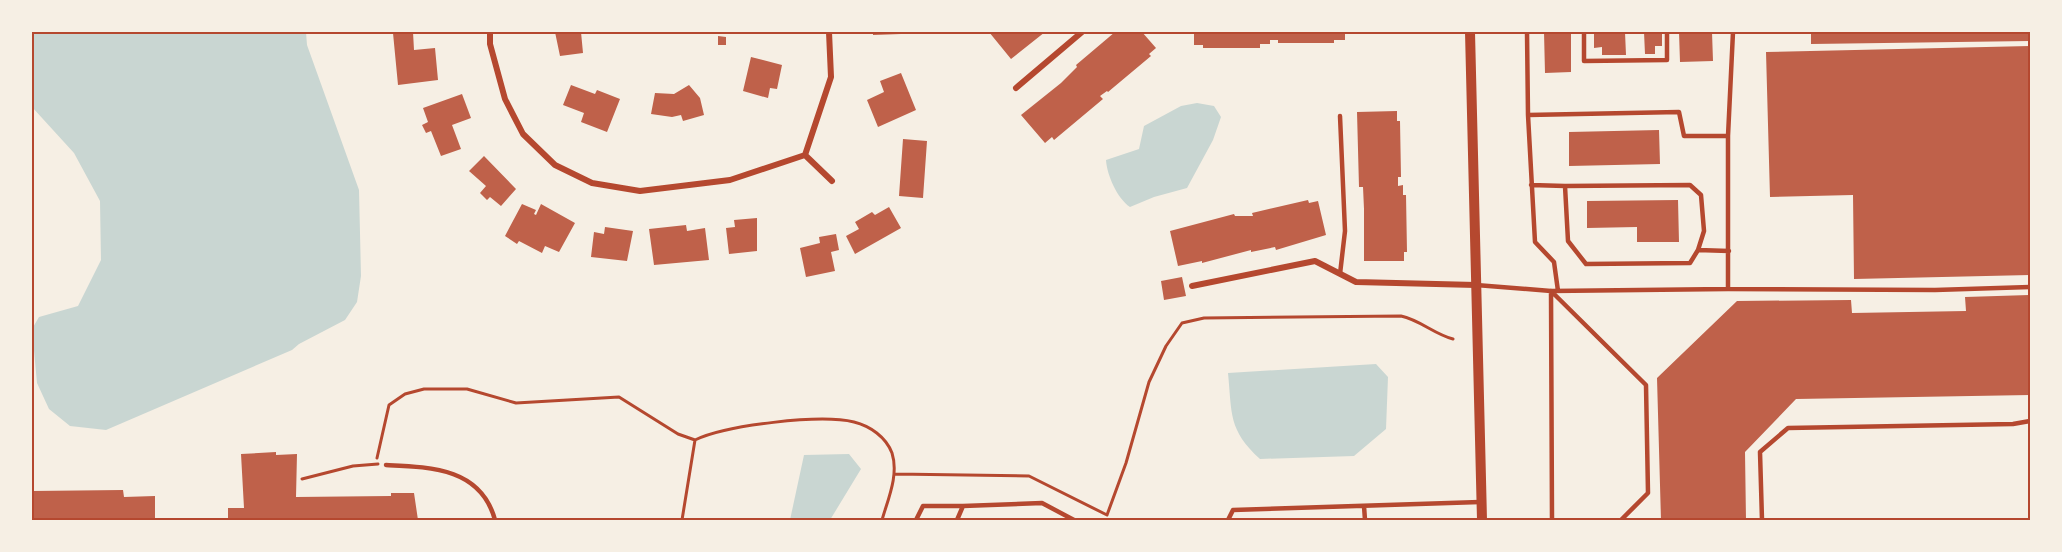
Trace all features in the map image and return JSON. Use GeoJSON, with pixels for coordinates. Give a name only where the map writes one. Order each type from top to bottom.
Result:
{"type":"FeatureCollection","features":[{"type":"Feature","properties":{"kind":"street"},"geometry":{"type":"LineString","coordinates":[[490,32],[490,44],[505,99],[524,134],[555,165],[592,183],[640,191],[730,180],[805,155]]}},
{"type":"Feature","properties":{"kind":"street"},"geometry":{"type":"LineString","coordinates":[[805,155],[831,76],[830,32]]}},
{"type":"Feature","properties":{"kind":"street"},"geometry":{"type":"LineString","coordinates":[[1016,88],[1082,32]]}},
{"type":"Feature","properties":{"kind":"street"},"geometry":{"type":"LineString","coordinates":[[1470,32],[1482,520]]}},
{"type":"Feature","properties":{"kind":"street"},"geometry":{"type":"LineString","coordinates":[[805,155],[832,181]]}},
{"type":"Feature","properties":{"kind":"street"},"geometry":{"type":"LineString","coordinates":[[1192,286],[1314,261],[1356,282],[1476,285]]}},
{"type":"Feature","properties":{"kind":"lane"},"geometry":{"type":"LineString","coordinates":[[1527,32],[1528,115],[1535,242],[1554,262],[1558,291]]}},
{"type":"Feature","properties":{"kind":"lane"},"geometry":{"type":"LineString","coordinates":[[1584,32],[1584,61],[1667,60],[1667,32]]}},
{"type":"Feature","properties":{"kind":"lane"},"geometry":{"type":"LineString","coordinates":[[1728,289],[1728,136],[1733,32]]}},
{"type":"Feature","properties":{"kind":"lane"},"geometry":{"type":"LineString","coordinates":[[1528,115],[1679,112],[1684,136],[1728,136]]}},
{"type":"Feature","properties":{"kind":"lane"},"geometry":{"type":"LineString","coordinates":[[1340,116],[1345,231],[1340,274]]}},
{"type":"Feature","properties":{"kind":"lane"},"geometry":{"type":"LineString","coordinates":[[1531,185],[1690,185],[1701,195],[1704,231],[1698,250],[1690,263],[1586,264],[1568,241],[1565,186]]}},
{"type":"Feature","properties":{"kind":"lane"},"geometry":{"type":"LineString","coordinates":[[1698,250],[1729,251]]}},
{"type":"Feature","properties":{"kind":"lane"},"geometry":{"type":"LineString","coordinates":[[1476,285],[1551,291],[1935,290],[2031,287]]}},
{"type":"Feature","properties":{"kind":"lane"},"geometry":{"type":"LineString","coordinates":[[1551,291],[1552,520]]}},
{"type":"Feature","properties":{"kind":"lane"},"geometry":{"type":"LineString","coordinates":[[1551,291],[1646,385],[1648,493],[1621,520]]}},
{"type":"Feature","properties":{"kind":"lane"},"geometry":{"type":"LineString","coordinates":[[1762,520],[1760,452],[1788,428],[2013,424],[2031,421]]}},
{"type":"Feature","properties":{"kind":"lane"},"geometry":{"type":"LineString","coordinates":[[386,465],[422,466],[456,473],[479,491],[492,508],[495,520]]}},
{"type":"Feature","properties":{"kind":"lane"},"geometry":{"type":"LineString","coordinates":[[1228,520],[1233,510],[1481,502]]}},
{"type":"Feature","properties":{"kind":"lane"},"geometry":{"type":"LineString","coordinates":[[916,520],[923,506],[1042,503],[1074,520]]}},
{"type":"Feature","properties":{"kind":"lane"},"geometry":{"type":"LineString","coordinates":[[957,520],[963,506]]}},
{"type":"Feature","properties":{"kind":"lane"},"geometry":{"type":"LineString","coordinates":[[1364,506],[1365,520]]}},
{"type":"Feature","properties":{"kind":"path"},"geometry":{"type":"LineString","coordinates":[[1105,520],[1126,463],[1149,382],[1166,346],[1182,323],[1204,318],[1401,316],[1412,318],[1425,328],[1453,339]]}},
{"type":"Feature","properties":{"kind":"path"},"geometry":{"type":"LineString","coordinates":[[377,464],[388,405],[405,394],[424,389],[467,389],[516,403],[619,397],[678,434],[695,440],[708,434],[778,423],[854,422],[879,433],[892,452],[895,474],[882,520]]}},
{"type":"Feature","properties":{"kind":"path"},"geometry":{"type":"LineString","coordinates":[[682,520],[695,440]]}},
{"type":"Feature","properties":{"kind":"path"},"geometry":{"type":"LineString","coordinates":[[302,479],[353,466],[386,465]]}},
{"type":"Feature","properties":{"kind":"path"},"geometry":{"type":"LineString","coordinates":[[895,474],[1029,476],[1107,515]]}},
{"type":"Feature","properties":{"kind":"shaded area"},"geometry":{"type":"Polygon","coordinates":[[[32,32],[306,32],[307,45],[359,190],[361,276],[357,302],[345,320],[292,350],[106,430],[70,426],[49,409],[37,383],[32,329],[39,317],[78,306],[101,260],[100,201],[74,153],[32,107],[32,32]]]}},
{"type":"Feature","properties":{"kind":"shaded area"},"geometry":{"type":"Polygon","coordinates":[[[1197,103],[1214,106],[1221,117],[1213,140],[1187,188],[1154,197],[1130,207],[1114,186],[1106,160],[1139,149],[1144,126],[1181,106],[1197,103]]]}},
{"type":"Feature","properties":{"kind":"shaded area"},"geometry":{"type":"Polygon","coordinates":[[[1376,364],[1388,377],[1386,429],[1354,456],[1260,459],[1237,430],[1231,410],[1228,373],[1376,364]]]}},
{"type":"Feature","properties":{"kind":"shaded area"},"geometry":{"type":"Polygon","coordinates":[[[849,454],[861,469],[830,520],[790,520],[804,455],[849,454]]]}},
{"type":"Feature","properties":{"kind":"building"},"geometry":{"type":"Polygon","coordinates":[[[413,32],[414,50],[435,48],[438,80],[398,85],[393,33],[413,32]]]}},
{"type":"Feature","properties":{"kind":"building"},"geometry":{"type":"Polygon","coordinates":[[[555,32],[581,32],[583,53],[560,56],[555,32]]]}},
{"type":"Feature","properties":{"kind":"building"},"geometry":{"type":"Polygon","coordinates":[[[873,32],[901,32],[901,34],[873,35],[873,32]]]}},
{"type":"Feature","properties":{"kind":"building"},"geometry":{"type":"Polygon","coordinates":[[[989,32],[1045,32],[1011,59],[989,32]]]}},
{"type":"Feature","properties":{"kind":"building"},"geometry":{"type":"Polygon","coordinates":[[[1115,32],[1142,32],[1156,48],[1149,54],[1151,56],[1100,96],[1103,99],[1054,140],[1052,137],[1045,143],[1021,115],[1061,83],[1077,67],[1076,65],[1115,32]]]}},
{"type":"Feature","properties":{"kind":"building"},"geometry":{"type":"Polygon","coordinates":[[[1194,32],[1345,32],[1345,40],[1334,40],[1334,43],[1278,43],[1278,40],[1270,40],[1270,44],[1260,44],[1260,48],[1203,48],[1203,45],[1194,45],[1194,32]]]}},
{"type":"Feature","properties":{"kind":"building"},"geometry":{"type":"Polygon","coordinates":[[[1544,32],[1571,32],[1571,72],[1545,73],[1544,32]]]}},
{"type":"Feature","properties":{"kind":"building"},"geometry":{"type":"Polygon","coordinates":[[[1594,32],[1625,32],[1626,55],[1602,55],[1602,47],[1594,48],[1594,32]]]}},
{"type":"Feature","properties":{"kind":"building"},"geometry":{"type":"Polygon","coordinates":[[[1644,32],[1662,32],[1662,46],[1655,46],[1655,54],[1645,54],[1644,32]]]}},
{"type":"Feature","properties":{"kind":"building"},"geometry":{"type":"Polygon","coordinates":[[[1679,32],[1712,32],[1713,61],[1680,62],[1679,32]]]}},
{"type":"Feature","properties":{"kind":"building"},"geometry":{"type":"Polygon","coordinates":[[[1811,32],[2030,32],[2030,41],[1811,44],[1811,32]]]}},
{"type":"Feature","properties":{"kind":"building"},"geometry":{"type":"Polygon","coordinates":[[[718,36],[726,37],[726,45],[718,45],[718,36]]]}},
{"type":"Feature","properties":{"kind":"building"},"geometry":{"type":"Polygon","coordinates":[[[2030,46],[2030,275],[1854,279],[1853,195],[1770,197],[1766,52],[2030,46]]]}},
{"type":"Feature","properties":{"kind":"building"},"geometry":{"type":"Polygon","coordinates":[[[751,57],[782,65],[777,89],[770,88],[768,98],[743,91],[751,57]]]}},
{"type":"Feature","properties":{"kind":"building"},"geometry":{"type":"Polygon","coordinates":[[[901,73],[916,110],[878,127],[867,100],[884,92],[880,81],[901,73]]]}},
{"type":"Feature","properties":{"kind":"building"},"geometry":{"type":"Polygon","coordinates":[[[571,85],[595,94],[597,90],[620,99],[607,132],[581,122],[584,113],[563,105],[571,85]]]}},
{"type":"Feature","properties":{"kind":"building"},"geometry":{"type":"Polygon","coordinates":[[[689,85],[700,98],[704,115],[683,121],[681,115],[672,117],[651,114],[655,93],[674,94],[689,85]]]}},
{"type":"Feature","properties":{"kind":"building"},"geometry":{"type":"Polygon","coordinates":[[[462,94],[471,118],[452,125],[461,149],[441,156],[431,131],[426,133],[422,125],[428,122],[423,108],[462,94]]]}},
{"type":"Feature","properties":{"kind":"building"},"geometry":{"type":"Polygon","coordinates":[[[1397,111],[1397,121],[1400,121],[1401,177],[1398,177],[1398,186],[1403,185],[1403,195],[1406,195],[1407,252],[1404,252],[1404,261],[1364,261],[1363,187],[1359,187],[1357,112],[1397,111]]]}},
{"type":"Feature","properties":{"kind":"building"},"geometry":{"type":"Polygon","coordinates":[[[1659,130],[1660,164],[1569,166],[1569,132],[1659,130]]]}},
{"type":"Feature","properties":{"kind":"building"},"geometry":{"type":"Polygon","coordinates":[[[903,139],[927,141],[923,198],[899,196],[903,139]]]}},
{"type":"Feature","properties":{"kind":"building"},"geometry":{"type":"Polygon","coordinates":[[[484,156],[516,189],[501,206],[490,197],[487,200],[480,193],[486,186],[469,171],[484,156]]]}},
{"type":"Feature","properties":{"kind":"building"},"geometry":{"type":"Polygon","coordinates":[[[1308,200],[1309,203],[1318,201],[1326,235],[1276,250],[1275,247],[1251,252],[1251,250],[1202,263],[1202,261],[1178,266],[1170,231],[1234,214],[1235,216],[1253,216],[1252,213],[1308,200]]]}},
{"type":"Feature","properties":{"kind":"building"},"geometry":{"type":"Polygon","coordinates":[[[1678,200],[1679,242],[1637,242],[1637,227],[1587,228],[1587,201],[1678,200]]]}},
{"type":"Feature","properties":{"kind":"building"},"geometry":{"type":"Polygon","coordinates":[[[522,204],[536,210],[534,214],[536,215],[541,204],[575,223],[559,252],[545,246],[542,253],[519,241],[517,244],[505,236],[522,204]]]}},
{"type":"Feature","properties":{"kind":"building"},"geometry":{"type":"Polygon","coordinates":[[[889,207],[901,228],[855,254],[846,236],[859,229],[855,222],[872,212],[875,215],[889,207]]]}},
{"type":"Feature","properties":{"kind":"building"},"geometry":{"type":"Polygon","coordinates":[[[757,218],[757,251],[729,254],[726,228],[735,227],[734,220],[757,218]]]}},
{"type":"Feature","properties":{"kind":"building"},"geometry":{"type":"Polygon","coordinates":[[[686,225],[687,231],[705,228],[709,260],[654,265],[649,229],[686,225]]]}},
{"type":"Feature","properties":{"kind":"building"},"geometry":{"type":"Polygon","coordinates":[[[605,227],[633,231],[627,261],[591,257],[594,232],[604,234],[605,227]]]}},
{"type":"Feature","properties":{"kind":"building"},"geometry":{"type":"Polygon","coordinates":[[[836,234],[839,250],[831,252],[835,271],[806,277],[800,248],[820,243],[819,237],[836,234]]]}},
{"type":"Feature","properties":{"kind":"building"},"geometry":{"type":"Polygon","coordinates":[[[1182,277],[1186,296],[1164,300],[1161,281],[1182,277]]]}},
{"type":"Feature","properties":{"kind":"building"},"geometry":{"type":"Polygon","coordinates":[[[2029,295],[2030,395],[1796,399],[1745,452],[1746,520],[1661,520],[1657,378],[1737,301],[1851,300],[1852,313],[1966,311],[1965,297],[2029,295]]]}},
{"type":"Feature","properties":{"kind":"building"},"geometry":{"type":"Polygon","coordinates":[[[276,452],[276,455],[297,454],[296,497],[391,496],[391,493],[414,493],[418,520],[228,520],[228,508],[244,508],[241,454],[276,452]]]}},
{"type":"Feature","properties":{"kind":"building"},"geometry":{"type":"Polygon","coordinates":[[[123,490],[124,497],[155,496],[155,520],[32,520],[32,491],[123,490]]]}}]}
